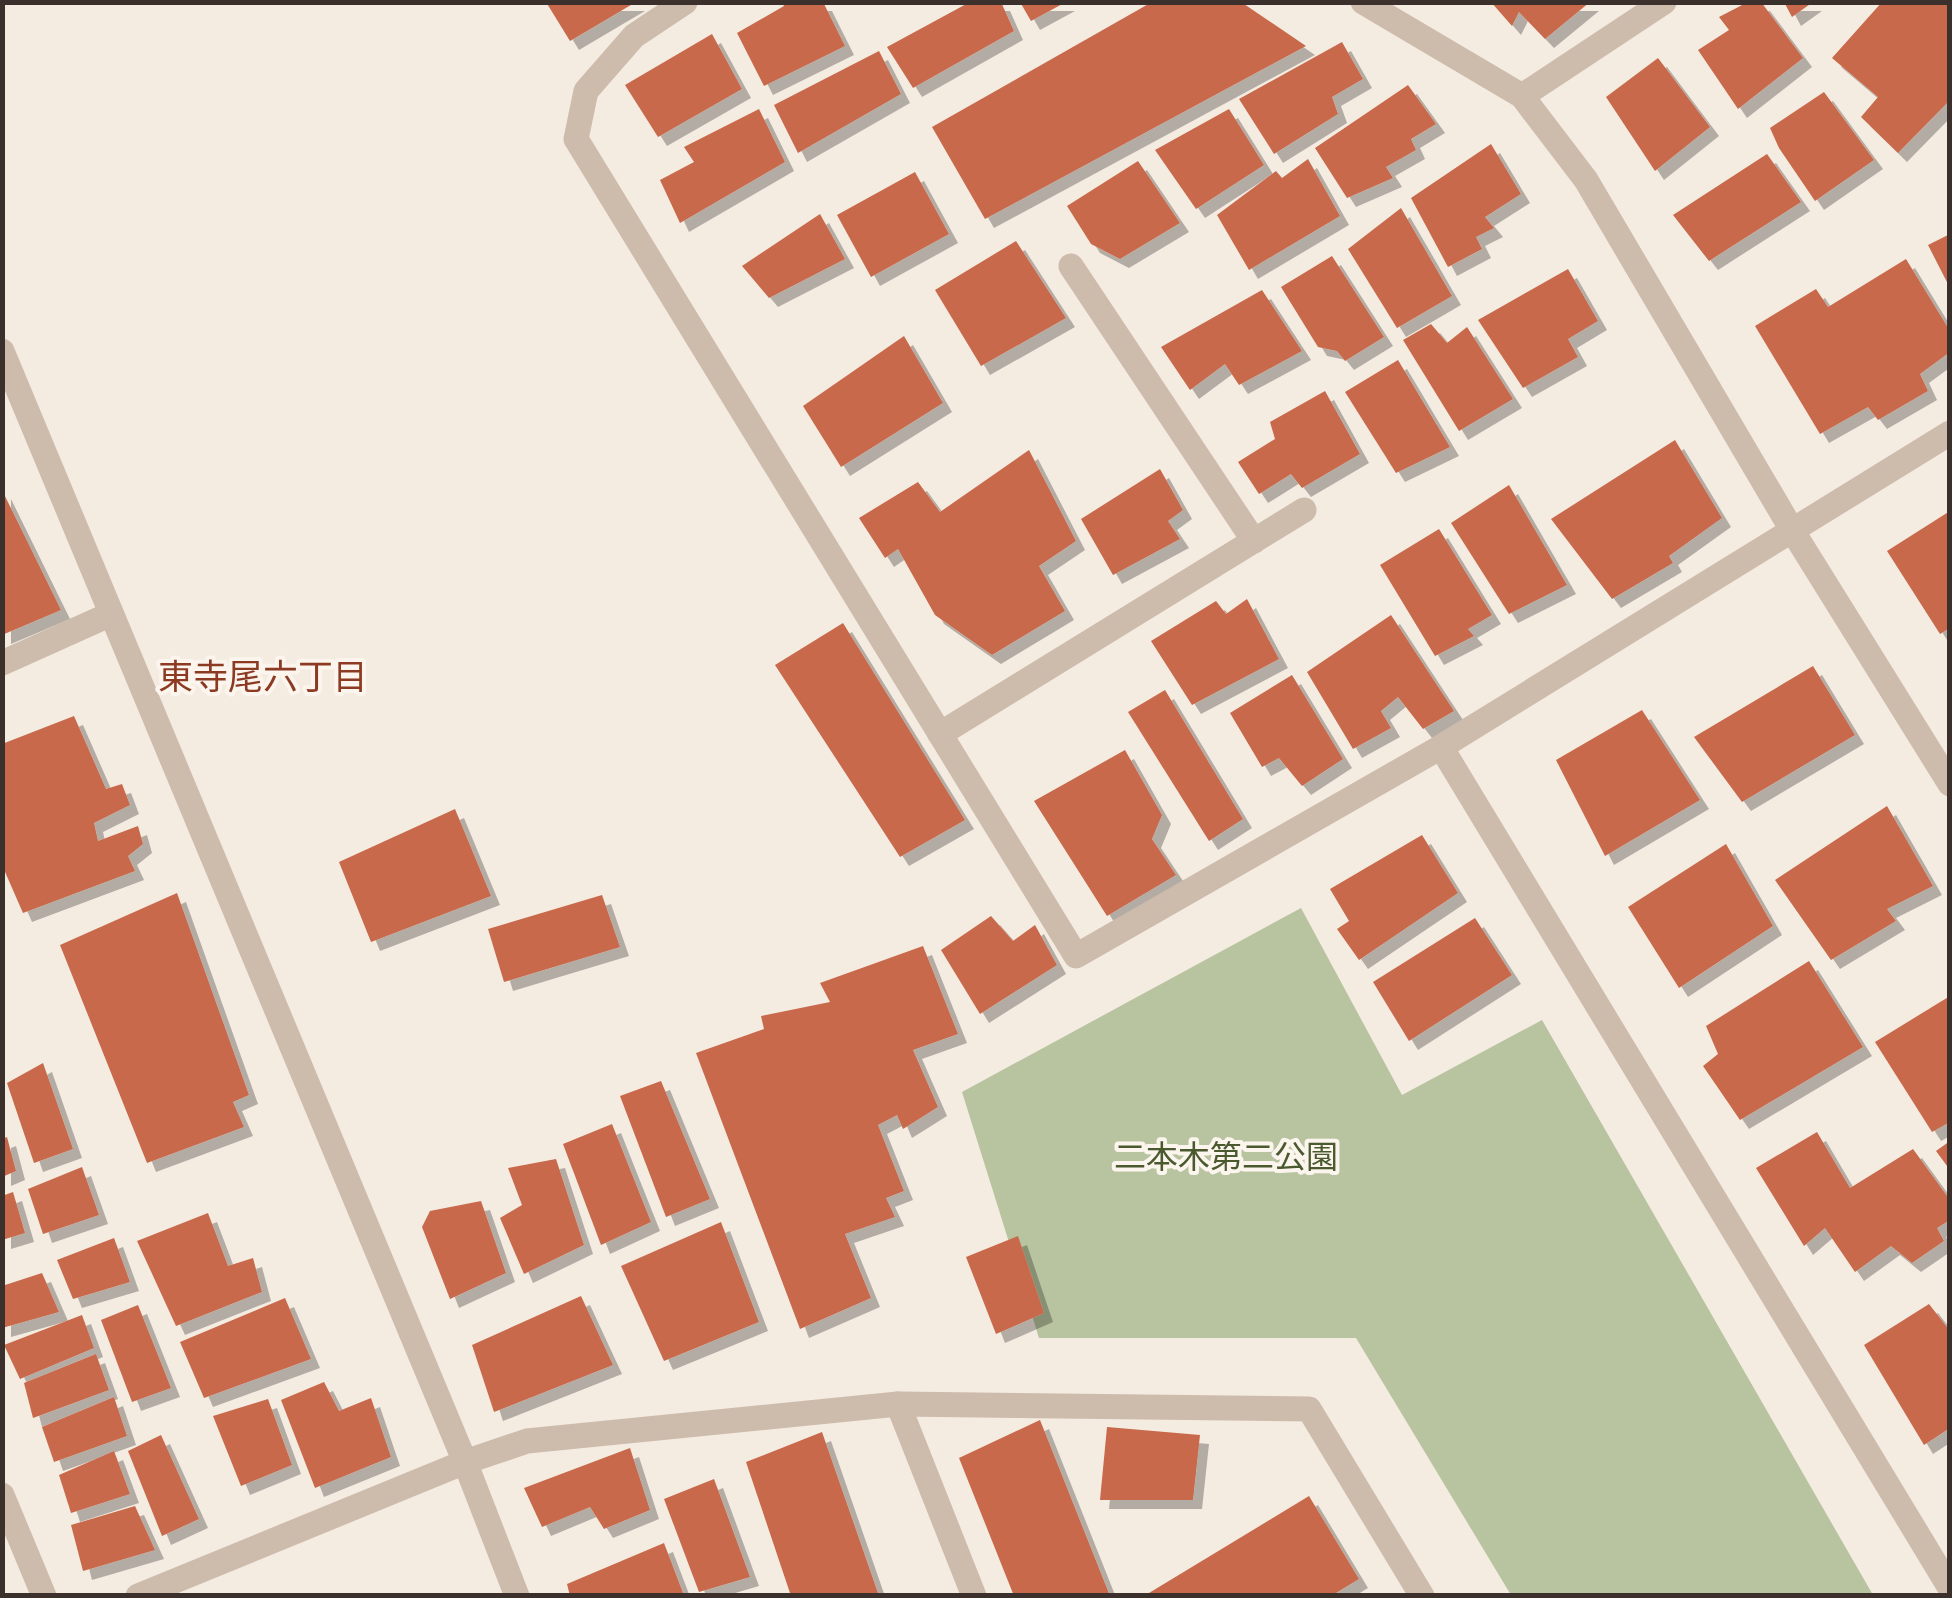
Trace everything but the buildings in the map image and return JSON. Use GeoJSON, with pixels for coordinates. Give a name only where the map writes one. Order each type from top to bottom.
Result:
{"type":"FeatureCollection","features":[{"type":"Feature","properties":{"kind":"street"},"geometry":{"type":"LineString","coordinates":[[685,2],[634,36],[586,91],[576,139],[1076,956],[1441,746],[1950,433]]}},
{"type":"Feature","properties":{"kind":"street"},"geometry":{"type":"LineString","coordinates":[[1364,2],[1522,96],[1586,180],[1792,530],[1950,784]]}},
{"type":"Feature","properties":{"kind":"street"},"geometry":{"type":"LineString","coordinates":[[1522,96],[1664,2]]}},
{"type":"Feature","properties":{"kind":"street"},"geometry":{"type":"LineString","coordinates":[[1071,266],[1254,541]]}},
{"type":"Feature","properties":{"kind":"street"},"geometry":{"type":"LineString","coordinates":[[2,351],[465,1462],[516,1596]]}},
{"type":"Feature","properties":{"kind":"street"},"geometry":{"type":"LineString","coordinates":[[940,734],[1304,510]]}},
{"type":"Feature","properties":{"kind":"street"},"geometry":{"type":"LineString","coordinates":[[2,662],[112,614]]}},
{"type":"Feature","properties":{"kind":"street"},"geometry":{"type":"LineString","coordinates":[[1441,746],[1950,1588]]}},
{"type":"Feature","properties":{"kind":"street"},"geometry":{"type":"LineString","coordinates":[[898,1404],[974,1596]]}},
{"type":"Feature","properties":{"kind":"street"},"geometry":{"type":"LineString","coordinates":[[138,1596],[465,1462],[527,1441],[898,1404],[1310,1409],[1422,1596]]}},
{"type":"Feature","properties":{"kind":"street"},"geometry":{"type":"LineString","coordinates":[[2,1496],[44,1596]]}},
{"type":"Feature","properties":{"kind":"green space","name":"二本木第二公園"},"geometry":{"type":"Polygon","coordinates":[[[1301,908],[1402,1095],[1542,1020],[1873,1595],[1511,1595],[1356,1338],[1039,1338],[962,1092],[1301,908]]]}},
{"type":"Feature","properties":{"kind":"district","name":"東寺尾六丁目"},"geometry":{"type":"Point","coordinates":[263,675]}}]}
